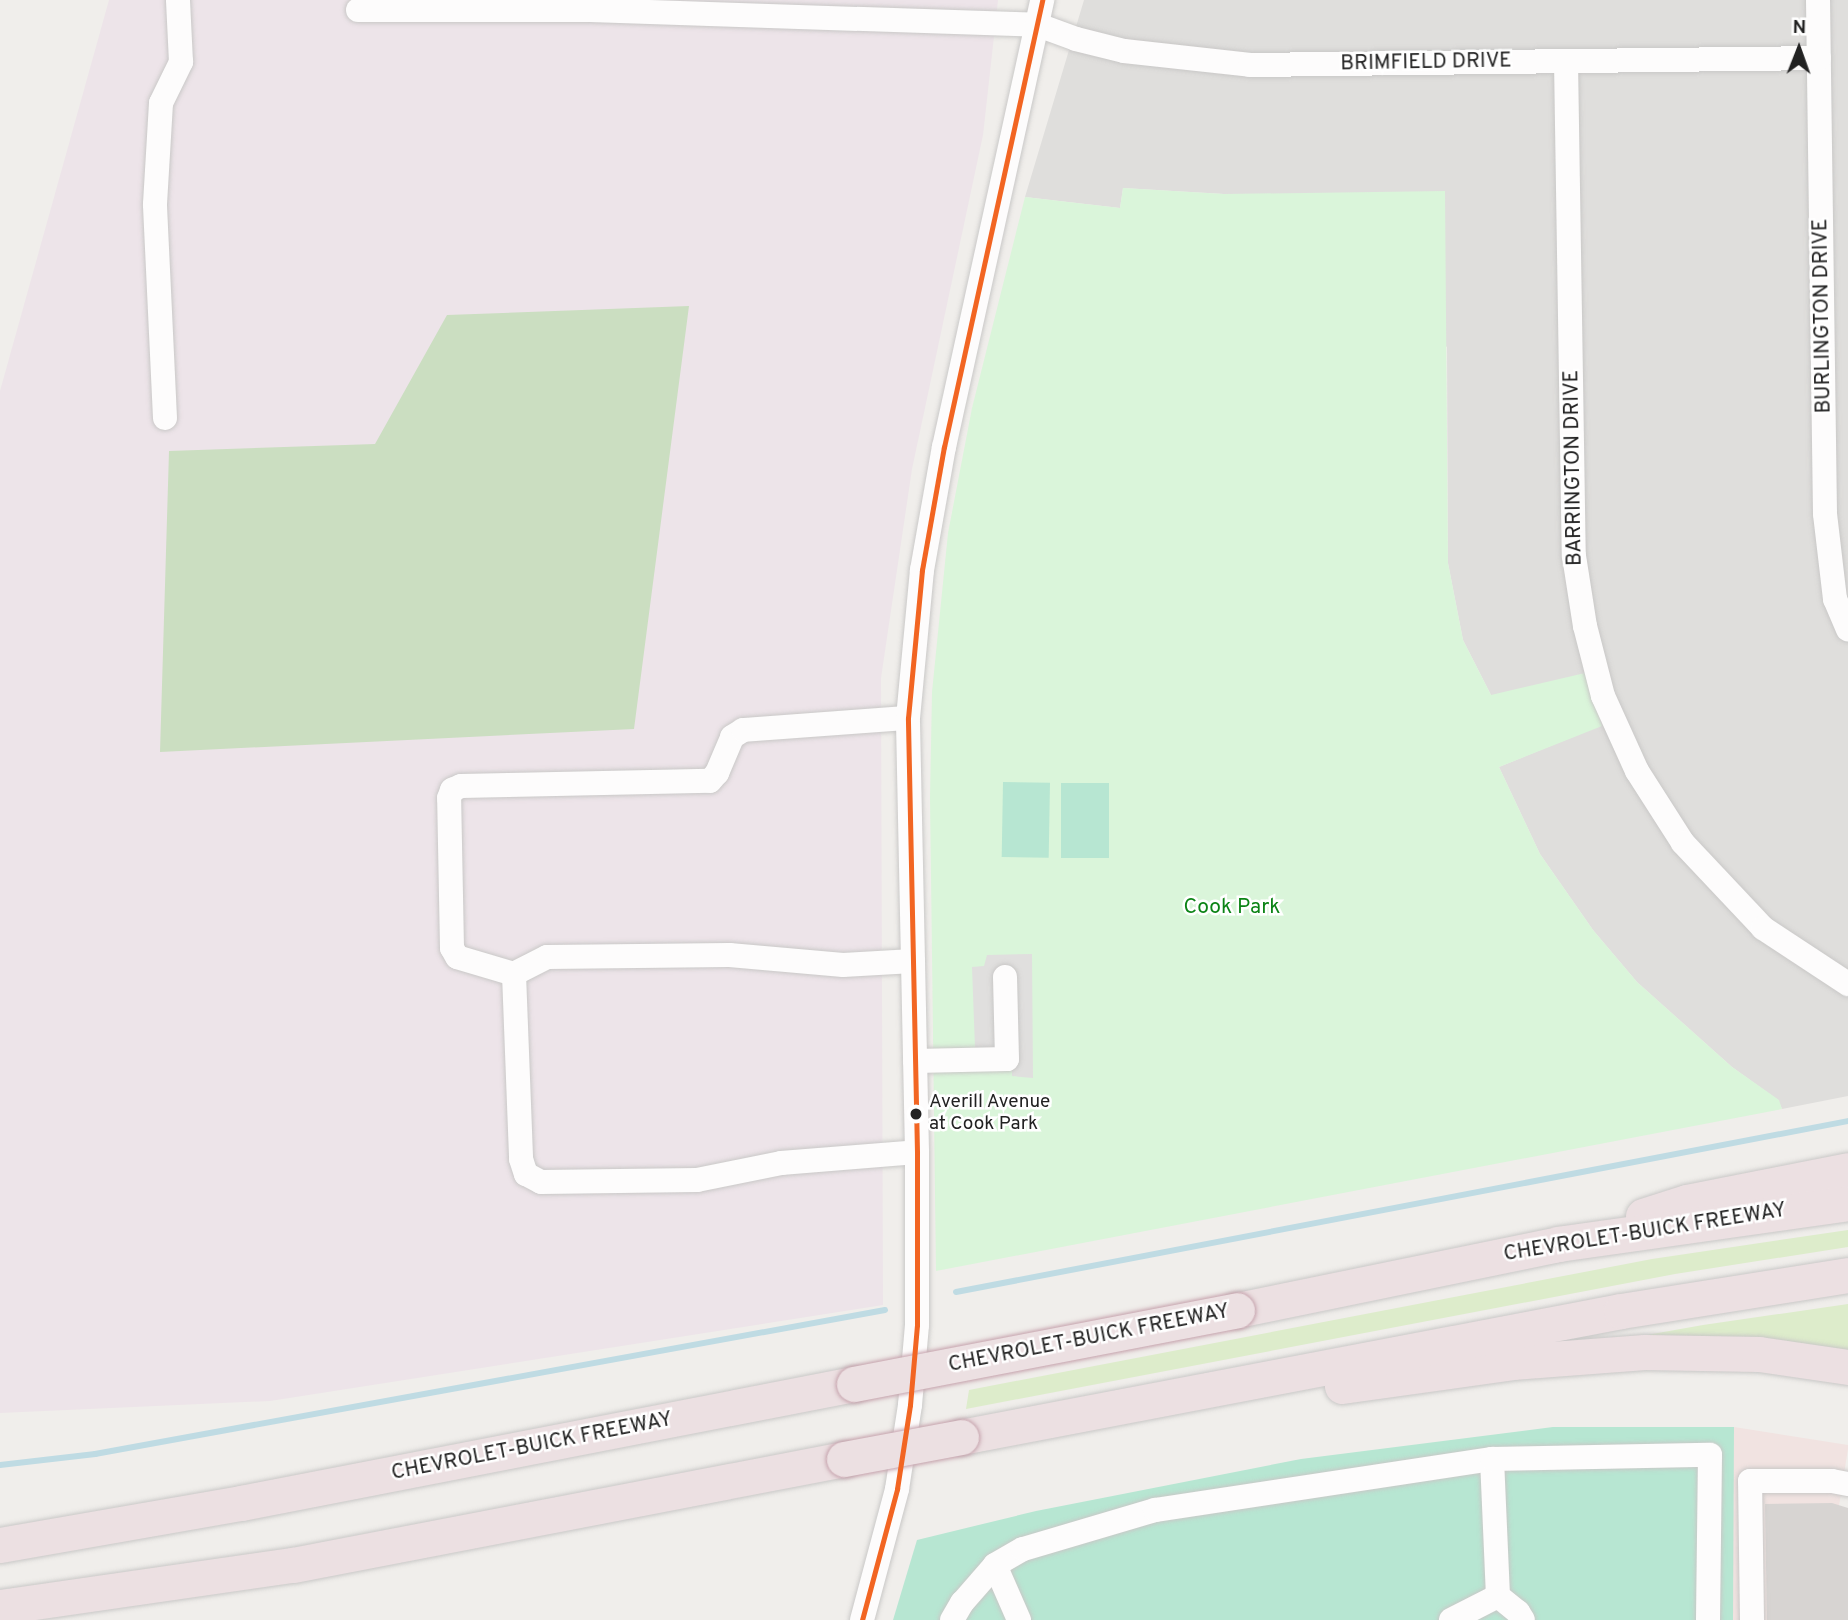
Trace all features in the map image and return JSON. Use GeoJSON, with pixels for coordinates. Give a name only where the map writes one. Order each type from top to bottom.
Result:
{"type":"FeatureCollection","features":[{"type":"Feature","properties":{"kind":"highway"},"geometry":{"type":"LineString","coordinates":[[1558,1244],[1687,1202],[1848,1170]]}},
{"type":"Feature","properties":{"kind":"highway","name":"CHEVROLET-BUICK FREEWAY"},"geometry":{"type":"LineString","coordinates":[[0,1545],[854,1384],[1237,1310],[1558,1244],[1848,1203]]}},
{"type":"Feature","properties":{"kind":"highway"},"geometry":{"type":"LineString","coordinates":[[0,1607],[293,1565],[1634,1308],[1848,1275]]}},
{"type":"Feature","properties":{"kind":"highway"},"geometry":{"type":"LineString","coordinates":[[1060,1419],[1583,1354],[1720,1352],[1848,1367]]}},
{"type":"Feature","properties":{"kind":"highway"},"geometry":{"type":"LineString","coordinates":[[0,1524],[189,1511]]}},
{"type":"Feature","properties":{"kind":"street"},"geometry":{"type":"LineString","coordinates":[[165,418],[155,204],[161,103],[181,62],[178,0]]}},
{"type":"Feature","properties":{"kind":"street"},"geometry":{"type":"LineString","coordinates":[[862,1620],[897,1489],[910,1405],[917,1314],[917,1152],[908,718],[922,570],[942,461],[1042,0]]}},
{"type":"Feature","properties":{"kind":"street","name":"BURLINGTON DRIVE"},"geometry":{"type":"LineString","coordinates":[[1818,0],[1825,514],[1835,599],[1848,629]]}},
{"type":"Feature","properties":{"kind":"street","name":"BRIMFIELD DRIVE"},"geometry":{"type":"LineString","coordinates":[[358,10],[590,5],[1038,25],[1076,39],[1124,51],[1250,65],[1819,58]]}},
{"type":"Feature","properties":{"kind":"street","name":"BARRINGTON DRIVE"},"geometry":{"type":"LineString","coordinates":[[1566,61],[1574,556],[1585,626],[1604,696],[1637,771],[1684,843],[1763,928],[1848,984]]}},
{"type":"Feature","properties":{"kind":"street"},"geometry":{"type":"LineString","coordinates":[[908,718],[743,730],[733,737],[717,773],[709,780],[461,786],[452,790],[449,798],[452,948],[457,957],[514,974],[547,957],[729,955],[843,965],[913,961]]}},
{"type":"Feature","properties":{"kind":"street"},"geometry":{"type":"LineString","coordinates":[[514,974],[520,1159],[526,1174],[541,1182],[697,1180],[781,1163],[917,1152]]}},
{"type":"Feature","properties":{"kind":"street"},"geometry":{"type":"LineString","coordinates":[[915,1061],[1007,1059],[1005,977]]}},
{"type":"Feature","properties":{"kind":"street"},"geometry":{"type":"LineString","coordinates":[[952,1620],[962,1603],[995,1564],[1023,1549],[1155,1510],[1493,1459],[1710,1455],[1708,1620]]}},
{"type":"Feature","properties":{"kind":"street"},"geometry":{"type":"LineString","coordinates":[[1493,1459],[1498,1596],[1518,1612],[1523,1620]]}},
{"type":"Feature","properties":{"kind":"street"},"geometry":{"type":"LineString","coordinates":[[1752,1620],[1750,1481],[1832,1481],[1848,1484]]}},
{"type":"Feature","properties":{"kind":"street"},"geometry":{"type":"LineString","coordinates":[[995,1564],[1019,1620]]}},
{"type":"Feature","properties":{"kind":"street"},"geometry":{"type":"LineString","coordinates":[[1451,1620],[1498,1596]]}},
{"type":"Feature","properties":{"kind":"shaded area"},"geometry":{"type":"Polygon","coordinates":[[[109,0],[998,0],[983,135],[912,469],[881,678],[883,1305],[270,1401],[0,1413],[0,391],[109,0]]]}},
{"type":"Feature","properties":{"kind":"shaded area"},"geometry":{"type":"Polygon","coordinates":[[[1084,0],[1848,0],[1848,1096],[1782,1109],[1778,1100],[1732,1067],[1637,982],[1593,930],[1540,854],[1499,767],[1602,725],[1491,695],[1463,640],[1448,563],[1447,347],[1224,194],[1123,188],[1120,208],[1025,197],[1084,0]]]}},
{"type":"Feature","properties":{"kind":"shaded area"},"geometry":{"type":"Polygon","coordinates":[[[1032,954],[1033,1078],[1012,1076],[1012,1057],[975,1048],[972,967],[984,966],[987,955],[1032,954]]]}},
{"type":"Feature","properties":{"kind":"shaded area"},"geometry":{"type":"Polygon","coordinates":[[[1734,1427],[1848,1445],[1821,1620],[1704,1618],[1734,1427]]]}},
{"type":"Feature","properties":{"kind":"green space","name":"Cook Park"},"geometry":{"type":"Polygon","coordinates":[[[1123,188],[1224,194],[1445,191],[1448,563],[1463,640],[1491,695],[1585,673],[1602,726],[1499,767],[1540,854],[1593,930],[1637,982],[1732,1067],[1779,1100],[1782,1109],[936,1271],[930,798],[932,692],[948,533],[972,408],[1025,197],[1120,208],[1123,188]]]}},
{"type":"Feature","properties":{"kind":"green space"},"geometry":{"type":"Polygon","coordinates":[[[689,306],[634,729],[160,752],[169,451],[375,444],[447,315],[689,306]]]}},
{"type":"Feature","properties":{"kind":"green space"},"geometry":{"type":"Polygon","coordinates":[[[1003,782],[1050,783],[1049,858],[1002,857],[1003,782]]]}},
{"type":"Feature","properties":{"kind":"green space"},"geometry":{"type":"Polygon","coordinates":[[[1061,783],[1109,783],[1109,858],[1061,858],[1061,783]]]}},
{"type":"Feature","properties":{"kind":"green space"},"geometry":{"type":"Polygon","coordinates":[[[1848,1230],[1848,1247],[1675,1274],[966,1409],[969,1390],[1652,1259],[1848,1230]]]}},
{"type":"Feature","properties":{"kind":"green space"},"geometry":{"type":"Polygon","coordinates":[[[1848,1304],[1848,1355],[1641,1336],[1703,1325],[1848,1304]]]}},
{"type":"Feature","properties":{"kind":"green space"},"geometry":{"type":"Polygon","coordinates":[[[1553,1427],[1734,1427],[1733,1620],[893,1620],[917,1540],[1036,1511],[1301,1459],[1553,1427]]]}},
{"type":"Feature","properties":{"kind":"building"},"geometry":{"type":"Polygon","coordinates":[[[1832,1503],[1848,1508],[1848,1620],[1767,1620],[1765,1504],[1832,1503]]]}},
{"type":"Feature","properties":{"kind":"waterway"},"geometry":{"type":"LineString","coordinates":[[956,1292],[1848,1121]]}},
{"type":"Feature","properties":{"kind":"waterway"},"geometry":{"type":"LineString","coordinates":[[0,1465],[95,1454],[885,1310]]}},
{"type":"Feature","properties":{"kind":"transit line"},"geometry":{"type":"LineString","coordinates":[[862,1620],[897,1489],[910,1405],[917,1325],[917,1152],[908,718],[922,570],[944,447],[1042,0]]}},
{"type":"Feature","properties":{"kind":"place","name":"Averill Avenue at Cook Park"},"geometry":{"type":"Point","coordinates":[916,1114]}}]}
